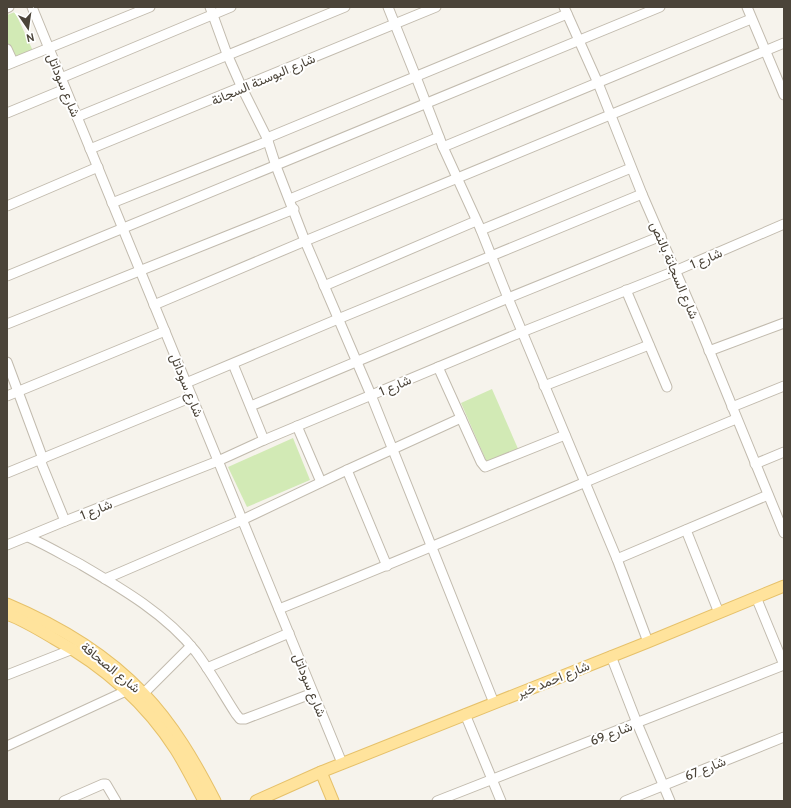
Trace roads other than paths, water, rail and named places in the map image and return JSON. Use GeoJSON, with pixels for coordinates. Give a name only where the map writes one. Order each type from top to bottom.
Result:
{"type":"FeatureCollection","features":[{"type":"Feature","properties":{"kind":"main road","name":"شارع احمد خير"},"geometry":{"type":"LineString","coordinates":[[256,801],[342,763],[648,642],[784,586]]}},
{"type":"Feature","properties":{"kind":"main road","name":"شارع الصحافة"},"geometry":{"type":"LineString","coordinates":[[7,604],[28,612],[63,631],[95,652],[125,675],[144,693],[183,744],[215,801]]}},
{"type":"Feature","properties":{"kind":"main road","name":"شارع الصحافة"},"geometry":{"type":"LineString","coordinates":[[7,614],[21,619],[73,649],[137,700],[155,721],[175,749],[204,801]]}},
{"type":"Feature","properties":{"kind":"main road"},"geometry":{"type":"LineString","coordinates":[[321,772],[333,801]]}},
{"type":"Feature","properties":{"kind":"street","name":"شارع سوداتل"},"geometry":{"type":"LineString","coordinates":[[32,7],[342,763]]}},
{"type":"Feature","properties":{"kind":"street"},"geometry":{"type":"LineString","coordinates":[[7,49],[10,63],[150,7]]}},
{"type":"Feature","properties":{"kind":"street"},"geometry":{"type":"LineString","coordinates":[[61,78],[211,11],[231,7]]}},
{"type":"Feature","properties":{"kind":"street"},"geometry":{"type":"LineString","coordinates":[[77,117],[227,54],[345,7]]}},
{"type":"Feature","properties":{"kind":"street"},"geometry":{"type":"LineString","coordinates":[[388,7],[439,138],[481,230],[544,386],[617,559],[648,642]]}},
{"type":"Feature","properties":{"kind":"street","name":"شارع البوستة السجانة"},"geometry":{"type":"LineString","coordinates":[[90,150],[436,7]]}},
{"type":"Feature","properties":{"kind":"street"},"geometry":{"type":"LineString","coordinates":[[7,276],[660,7]]}},
{"type":"Feature","properties":{"kind":"street"},"geometry":{"type":"LineString","coordinates":[[747,7],[784,95]]}},
{"type":"Feature","properties":{"kind":"street"},"geometry":{"type":"LineString","coordinates":[[211,11],[227,54],[242,88],[268,139],[276,166],[294,209],[305,241],[371,395],[494,703]]}},
{"type":"Feature","properties":{"kind":"street"},"geometry":{"type":"LineString","coordinates":[[112,203],[416,77],[566,11]]}},
{"type":"Feature","properties":{"kind":"street","name":"شارع السجانة بالنص"},"geometry":{"type":"LineString","coordinates":[[566,11],[598,83],[631,168],[784,533]]}},
{"type":"Feature","properties":{"kind":"street"},"geometry":{"type":"LineString","coordinates":[[443,147],[751,19]]}},
{"type":"Feature","properties":{"kind":"street"},"geometry":{"type":"LineString","coordinates":[[154,305],[784,43]]}},
{"type":"Feature","properties":{"kind":"street"},"geometry":{"type":"LineString","coordinates":[[7,113],[66,89]]}},
{"type":"Feature","properties":{"kind":"street"},"geometry":{"type":"LineString","coordinates":[[290,199],[439,138]]}},
{"type":"Feature","properties":{"kind":"street"},"geometry":{"type":"LineString","coordinates":[[7,206],[98,167]]}},
{"type":"Feature","properties":{"kind":"street"},"geometry":{"type":"LineString","coordinates":[[481,230],[631,168]]}},
{"type":"Feature","properties":{"kind":"street"},"geometry":{"type":"LineString","coordinates":[[186,383],[642,194]]}},
{"type":"Feature","properties":{"kind":"street"},"geometry":{"type":"LineString","coordinates":[[7,324],[294,209]]}},
{"type":"Feature","properties":{"kind":"street"},"geometry":{"type":"LineString","coordinates":[[324,286],[476,221]]}},
{"type":"Feature","properties":{"kind":"street","name":"شارع 1"},"geometry":{"type":"LineString","coordinates":[[7,545],[218,461],[371,395],[522,332],[675,271],[784,224]]}},
{"type":"Feature","properties":{"kind":"street"},"geometry":{"type":"LineString","coordinates":[[251,406],[356,361],[660,236]]}},
{"type":"Feature","properties":{"kind":"street"},"geometry":{"type":"LineString","coordinates":[[626,290],[667,387]]}},
{"type":"Feature","properties":{"kind":"street"},"geometry":{"type":"LineString","coordinates":[[709,351],[784,323]]}},
{"type":"Feature","properties":{"kind":"street"},"geometry":{"type":"LineString","coordinates":[[7,396],[165,331]]}},
{"type":"Feature","properties":{"kind":"street"},"geometry":{"type":"LineString","coordinates":[[544,386],[650,345]]}},
{"type":"Feature","properties":{"kind":"street"},"geometry":{"type":"LineString","coordinates":[[7,362],[41,459],[65,521]]}},
{"type":"Feature","properties":{"kind":"street"},"geometry":{"type":"LineString","coordinates":[[233,364],[264,440]]}},
{"type":"Feature","properties":{"kind":"street"},"geometry":{"type":"LineString","coordinates":[[438,367],[481,462],[485,467],[565,435]]}},
{"type":"Feature","properties":{"kind":"street"},"geometry":{"type":"LineString","coordinates":[[732,407],[784,386]]}},
{"type":"Feature","properties":{"kind":"street"},"geometry":{"type":"LineString","coordinates":[[7,473],[192,396]]}},
{"type":"Feature","properties":{"kind":"street"},"geometry":{"type":"LineString","coordinates":[[105,579],[242,520],[461,418]]}},
{"type":"Feature","properties":{"kind":"street"},"geometry":{"type":"LineString","coordinates":[[279,609],[387,566],[736,419]]}},
{"type":"Feature","properties":{"kind":"street"},"geometry":{"type":"LineString","coordinates":[[297,426],[321,482]]}},
{"type":"Feature","properties":{"kind":"street"},"geometry":{"type":"LineString","coordinates":[[755,464],[784,452]]}},
{"type":"Feature","properties":{"kind":"street"},"geometry":{"type":"LineString","coordinates":[[347,470],[387,566]]}},
{"type":"Feature","properties":{"kind":"street"},"geometry":{"type":"LineString","coordinates":[[617,559],[768,495]]}},
{"type":"Feature","properties":{"kind":"street"},"geometry":{"type":"LineString","coordinates":[[686,530],[719,613]]}},
{"type":"Feature","properties":{"kind":"street"},"geometry":{"type":"LineString","coordinates":[[28,537],[105,579],[156,613],[173,628],[208,668],[240,719],[245,719],[313,693]]}},
{"type":"Feature","properties":{"kind":"street"},"geometry":{"type":"LineString","coordinates":[[756,598],[784,665]]}},
{"type":"Feature","properties":{"kind":"street"},"geometry":{"type":"LineString","coordinates":[[208,668],[289,633]]}},
{"type":"Feature","properties":{"kind":"street"},"geometry":{"type":"LineString","coordinates":[[144,693],[190,646]]}},
{"type":"Feature","properties":{"kind":"street"},"geometry":{"type":"LineString","coordinates":[[7,675],[73,649]]}},
{"type":"Feature","properties":{"kind":"street"},"geometry":{"type":"LineString","coordinates":[[611,656],[670,801]]}},
{"type":"Feature","properties":{"kind":"street","name":"شارع 69"},"geometry":{"type":"LineString","coordinates":[[438,801],[784,665]]}},
{"type":"Feature","properties":{"kind":"street"},"geometry":{"type":"LineString","coordinates":[[7,746],[126,691]]}},
{"type":"Feature","properties":{"kind":"street"},"geometry":{"type":"LineString","coordinates":[[465,714],[501,801]]}},
{"type":"Feature","properties":{"kind":"street","name":"شارع 67"},"geometry":{"type":"LineString","coordinates":[[625,801],[784,737]]}},
{"type":"Feature","properties":{"kind":"street"},"geometry":{"type":"LineString","coordinates":[[64,801],[106,784],[116,801]]}}]}
